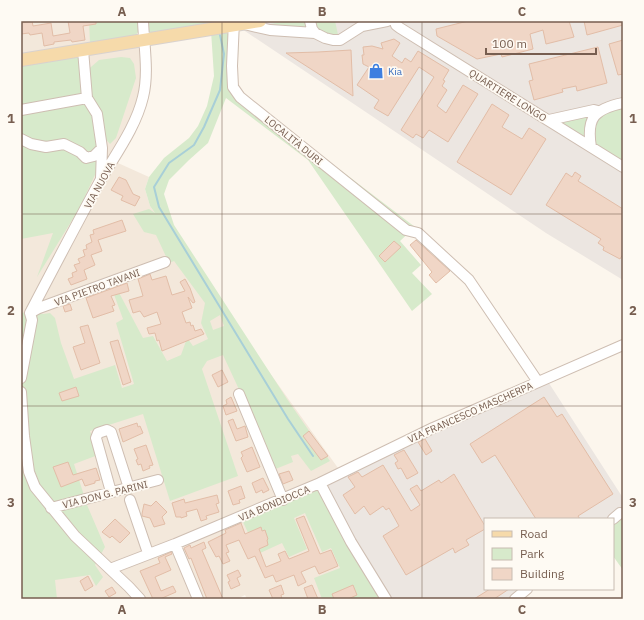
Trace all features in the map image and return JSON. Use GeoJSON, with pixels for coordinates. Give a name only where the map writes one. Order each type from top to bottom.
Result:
{"type":"FeatureCollection","features":[{"type":"Feature","properties":{"kind":"main road"},"geometry":{"type":"LineString","coordinates":[[21,60],[144,41],[237,23],[260,21]]}},
{"type":"Feature","properties":{"kind":"street","name":"VIA NUOVA"},"geometry":{"type":"LineString","coordinates":[[26,313],[128,134],[139,110],[143,96],[145,74],[143,21]]}},
{"type":"Feature","properties":{"kind":"street"},"geometry":{"type":"LineString","coordinates":[[310,21],[312,29],[315,33]]}},
{"type":"Feature","properties":{"kind":"street"},"geometry":{"type":"LineString","coordinates":[[237,23],[270,30],[315,33],[329,39],[340,40],[362,26],[387,21]]}},
{"type":"Feature","properties":{"kind":"street","name":"QUARTIERE LONGO"},"geometry":{"type":"LineString","coordinates":[[395,21],[396,25],[400,28],[623,166]]}},
{"type":"Feature","properties":{"kind":"street","name":"LOCALITÀ DURI"},"geometry":{"type":"LineString","coordinates":[[237,23],[232,66],[233,87],[240,97],[406,230],[418,233],[469,280],[538,382]]}},
{"type":"Feature","properties":{"kind":"street"},"geometry":{"type":"LineString","coordinates":[[83,50],[87,98],[97,114],[102,148],[100,181]]}},
{"type":"Feature","properties":{"kind":"street"},"geometry":{"type":"LineString","coordinates":[[21,110],[87,98]]}},
{"type":"Feature","properties":{"kind":"street"},"geometry":{"type":"LineString","coordinates":[[591,147],[590,132],[594,117],[598,112],[606,107],[623,103]]}},
{"type":"Feature","properties":{"kind":"street"},"geometry":{"type":"LineString","coordinates":[[549,120],[594,110],[598,112]]}},
{"type":"Feature","properties":{"kind":"street"},"geometry":{"type":"LineString","coordinates":[[21,138],[31,144],[46,147],[64,144],[80,152],[86,158],[94,156],[102,148]]}},
{"type":"Feature","properties":{"kind":"street","name":"VIA PIETRO TAVANI"},"geometry":{"type":"LineString","coordinates":[[26,313],[165,262]]}},
{"type":"Feature","properties":{"kind":"street"},"geometry":{"type":"LineString","coordinates":[[21,378],[32,320],[26,313]]}},
{"type":"Feature","properties":{"kind":"street","name":"VIA FRANCESCO MASCHERPA"},"geometry":{"type":"LineString","coordinates":[[320,483],[433,428],[623,345]]}},
{"type":"Feature","properties":{"kind":"street"},"geometry":{"type":"LineString","coordinates":[[21,392],[22,436],[29,472],[35,486],[51,508],[75,536],[140,599]]}},
{"type":"Feature","properties":{"kind":"street"},"geometry":{"type":"LineString","coordinates":[[239,394],[283,500]]}},
{"type":"Feature","properties":{"kind":"street"},"geometry":{"type":"LineString","coordinates":[[111,492],[96,438],[98,433],[108,430],[111,432],[129,488]]}},
{"type":"Feature","properties":{"kind":"street","name":"VIA DON G. PARINI"},"geometry":{"type":"LineString","coordinates":[[51,508],[158,480]]}},
{"type":"Feature","properties":{"kind":"street","name":"VIA BONDIOCCA"},"geometry":{"type":"LineString","coordinates":[[110,569],[283,500],[320,483],[351,542],[386,599]]}},
{"type":"Feature","properties":{"kind":"street"},"geometry":{"type":"LineString","coordinates":[[130,500],[148,553]]}},
{"type":"Feature","properties":{"kind":"street"},"geometry":{"type":"LineString","coordinates":[[175,544],[197,599]]}},
{"type":"Feature","properties":{"kind":"street"},"geometry":{"type":"LineString","coordinates":[[515,599],[526,590]]}},
{"type":"Feature","properties":{"kind":"shaded area"},"geometry":{"type":"Polygon","coordinates":[[[21,21],[90,21],[144,41],[145,99],[118,163],[149,177],[145,189],[150,206],[338,468],[314,481],[383,599],[247,599],[245,595],[237,599],[21,599],[21,21]]]}},
{"type":"Feature","properties":{"kind":"shaded area"},"geometry":{"type":"Polygon","coordinates":[[[264,21],[623,21],[623,280],[546,233],[239,27],[264,21]]]}},
{"type":"Feature","properties":{"kind":"shaded area"},"geometry":{"type":"Polygon","coordinates":[[[545,377],[623,498],[623,512],[614,518],[484,518],[484,590],[530,590],[518,599],[383,599],[313,481],[432,422],[545,377]]]}},
{"type":"Feature","properties":{"kind":"green space"},"geometry":{"type":"Polygon","coordinates":[[[89,21],[141,21],[139,31],[134,37],[90,43],[89,21]]]}},
{"type":"Feature","properties":{"kind":"green space"},"geometry":{"type":"Polygon","coordinates":[[[146,21],[226,21],[239,27],[237,89],[259,108],[415,227],[400,241],[421,265],[412,273],[432,294],[412,311],[308,160],[226,98],[208,143],[169,180],[164,194],[174,225],[287,399],[330,461],[311,471],[298,454],[291,456],[293,462],[273,470],[223,355],[207,361],[202,369],[238,476],[170,501],[143,414],[90,431],[98,455],[74,464],[87,505],[105,547],[95,565],[103,577],[96,586],[90,575],[55,580],[57,599],[21,599],[21,313],[33,311],[43,314],[50,313],[55,318],[61,343],[74,379],[115,365],[122,388],[134,384],[116,323],[123,319],[112,289],[116,287],[143,338],[153,336],[167,361],[181,355],[186,341],[185,335],[193,346],[208,339],[201,323],[205,303],[174,261],[169,263],[156,235],[144,232],[133,214],[149,209],[155,213],[150,206],[145,189],[149,177],[164,158],[189,138],[198,126],[207,106],[214,76],[211,31],[147,38],[146,21]],[[220,315],[210,321],[213,330],[224,326],[220,315]]]}},
{"type":"Feature","properties":{"kind":"green space"},"geometry":{"type":"Polygon","coordinates":[[[289,21],[335,21],[339,39],[264,25],[289,21]]]}},
{"type":"Feature","properties":{"kind":"green space"},"geometry":{"type":"Polygon","coordinates":[[[81,55],[84,73],[99,60],[121,57],[130,58],[134,64],[136,78],[116,138],[110,144],[103,136],[100,129],[96,149],[101,162],[79,209],[37,277],[53,233],[21,239],[21,64],[81,55]]]}},
{"type":"Feature","properties":{"kind":"green space"},"geometry":{"type":"Polygon","coordinates":[[[623,105],[623,164],[562,123],[623,105]]]}},
{"type":"Feature","properties":{"kind":"green space"},"geometry":{"type":"Polygon","coordinates":[[[313,481],[383,599],[322,599],[314,578],[340,568],[331,548],[322,552],[305,513],[294,518],[307,549],[289,557],[282,543],[258,554],[243,522],[287,502],[313,481]]]}},
{"type":"Feature","properties":{"kind":"green space"},"geometry":{"type":"Polygon","coordinates":[[[623,512],[623,570],[614,557],[614,520],[623,512]]]}},
{"type":"Feature","properties":{"kind":"building"},"geometry":{"type":"Polygon","coordinates":[[[32,21],[33,26],[51,23],[53,36],[70,33],[68,21],[96,21],[96,24],[83,26],[85,40],[54,42],[54,44],[44,46],[42,33],[30,35],[29,33],[21,34],[21,23],[32,21]]]}},
{"type":"Feature","properties":{"kind":"building"},"geometry":{"type":"Polygon","coordinates":[[[468,21],[569,21],[574,37],[546,44],[543,30],[530,34],[533,49],[502,57],[501,54],[477,59],[437,36],[436,29],[468,21]]]}},
{"type":"Feature","properties":{"kind":"building"},"geometry":{"type":"Polygon","coordinates":[[[584,21],[623,21],[623,25],[587,35],[584,21]]]}},
{"type":"Feature","properties":{"kind":"building"},"geometry":{"type":"Polygon","coordinates":[[[394,39],[400,43],[392,56],[402,63],[405,58],[411,62],[418,51],[449,70],[443,80],[445,81],[442,86],[447,90],[437,106],[446,113],[463,85],[478,94],[448,142],[429,130],[423,138],[416,134],[413,138],[401,130],[434,77],[419,67],[388,116],[374,108],[379,100],[357,85],[369,67],[363,64],[363,47],[372,46],[383,49],[381,43],[394,39]]]}},
{"type":"Feature","properties":{"kind":"building"},"geometry":{"type":"Polygon","coordinates":[[[623,40],[623,74],[618,75],[609,44],[623,40]]]}},
{"type":"Feature","properties":{"kind":"building"},"geometry":{"type":"Polygon","coordinates":[[[598,47],[607,83],[577,91],[576,86],[562,89],[563,92],[534,100],[529,81],[533,80],[529,64],[598,47]]]}},
{"type":"Feature","properties":{"kind":"building"},"geometry":{"type":"Polygon","coordinates":[[[351,50],[353,96],[286,53],[318,52],[351,50]]]}},
{"type":"Feature","properties":{"kind":"building"},"geometry":{"type":"Polygon","coordinates":[[[492,104],[509,115],[502,127],[522,139],[529,128],[546,139],[511,195],[457,162],[492,104]]]}},
{"type":"Feature","properties":{"kind":"building"},"geometry":{"type":"Polygon","coordinates":[[[575,172],[581,176],[578,181],[623,209],[623,254],[620,259],[603,250],[604,247],[598,243],[601,239],[546,205],[566,173],[572,177],[575,172]]]}},
{"type":"Feature","properties":{"kind":"building"},"geometry":{"type":"Polygon","coordinates":[[[119,177],[126,180],[133,194],[140,197],[135,206],[121,200],[123,196],[111,190],[119,177]]]}},
{"type":"Feature","properties":{"kind":"building"},"geometry":{"type":"Polygon","coordinates":[[[122,220],[126,231],[98,240],[102,251],[91,255],[95,265],[84,270],[87,279],[71,285],[68,279],[73,277],[72,273],[77,271],[74,265],[80,263],[78,259],[85,256],[83,250],[87,249],[86,245],[92,242],[90,235],[94,234],[93,230],[122,220]]]}},
{"type":"Feature","properties":{"kind":"building"},"geometry":{"type":"Polygon","coordinates":[[[416,240],[450,271],[436,283],[429,275],[432,272],[410,245],[416,240]]]}},
{"type":"Feature","properties":{"kind":"building"},"geometry":{"type":"Polygon","coordinates":[[[394,241],[401,247],[385,262],[379,256],[394,241]]]}},
{"type":"Feature","properties":{"kind":"building"},"geometry":{"type":"Polygon","coordinates":[[[150,274],[152,280],[166,276],[172,295],[185,291],[180,282],[185,279],[195,302],[193,303],[188,297],[192,308],[182,312],[186,323],[190,322],[195,331],[201,329],[204,334],[162,351],[155,333],[149,334],[147,328],[161,324],[157,312],[144,317],[140,311],[133,313],[129,300],[143,296],[138,279],[150,274]]]}},
{"type":"Feature","properties":{"kind":"building"},"geometry":{"type":"Polygon","coordinates":[[[127,283],[129,291],[111,296],[115,305],[112,306],[114,311],[93,318],[86,298],[127,283]]]}},
{"type":"Feature","properties":{"kind":"building"},"geometry":{"type":"Polygon","coordinates":[[[70,304],[72,310],[65,312],[63,306],[70,304]]]}},
{"type":"Feature","properties":{"kind":"building"},"geometry":{"type":"Polygon","coordinates":[[[88,325],[100,363],[81,370],[73,347],[85,343],[80,327],[88,325]]]}},
{"type":"Feature","properties":{"kind":"building"},"geometry":{"type":"Polygon","coordinates":[[[118,340],[131,382],[123,385],[110,342],[118,340]]]}},
{"type":"Feature","properties":{"kind":"building"},"geometry":{"type":"Polygon","coordinates":[[[222,370],[228,382],[218,387],[212,375],[222,370]]]}},
{"type":"Feature","properties":{"kind":"building"},"geometry":{"type":"Polygon","coordinates":[[[76,387],[79,396],[62,401],[59,393],[76,387]]]}},
{"type":"Feature","properties":{"kind":"building"},"geometry":{"type":"Polygon","coordinates":[[[231,397],[237,411],[226,415],[223,406],[227,404],[226,400],[231,397]]]}},
{"type":"Feature","properties":{"kind":"building"},"geometry":{"type":"Polygon","coordinates":[[[544,397],[557,417],[562,414],[613,494],[578,516],[579,518],[535,518],[495,455],[482,463],[470,444],[544,397]]]}},
{"type":"Feature","properties":{"kind":"building"},"geometry":{"type":"Polygon","coordinates":[[[233,419],[237,429],[245,426],[248,437],[236,441],[228,421],[233,419]]]}},
{"type":"Feature","properties":{"kind":"building"},"geometry":{"type":"Polygon","coordinates":[[[137,423],[138,427],[140,426],[143,433],[123,442],[119,429],[137,423]]]}},
{"type":"Feature","properties":{"kind":"building"},"geometry":{"type":"Polygon","coordinates":[[[309,431],[328,456],[321,460],[303,436],[309,431]]]}},
{"type":"Feature","properties":{"kind":"building"},"geometry":{"type":"Polygon","coordinates":[[[425,439],[432,451],[426,455],[418,442],[425,439]]]}},
{"type":"Feature","properties":{"kind":"building"},"geometry":{"type":"Polygon","coordinates":[[[146,445],[153,465],[149,466],[150,468],[143,471],[141,464],[138,465],[136,460],[138,459],[134,449],[146,445]]]}},
{"type":"Feature","properties":{"kind":"building"},"geometry":{"type":"Polygon","coordinates":[[[252,447],[260,467],[247,472],[241,458],[243,456],[241,452],[252,447]]]}},
{"type":"Feature","properties":{"kind":"building"},"geometry":{"type":"Polygon","coordinates":[[[404,450],[418,473],[407,479],[401,468],[398,469],[395,463],[398,461],[394,455],[404,450]]]}},
{"type":"Feature","properties":{"kind":"building"},"geometry":{"type":"Polygon","coordinates":[[[68,462],[73,475],[96,468],[100,480],[85,486],[82,479],[61,487],[53,467],[68,462]]]}},
{"type":"Feature","properties":{"kind":"building"},"geometry":{"type":"Polygon","coordinates":[[[383,465],[411,511],[420,505],[410,489],[417,485],[421,491],[439,480],[441,483],[454,474],[484,524],[484,530],[466,540],[469,545],[455,553],[453,548],[406,575],[383,536],[399,526],[389,508],[386,510],[383,506],[370,515],[364,506],[355,514],[343,495],[355,487],[348,477],[358,472],[362,477],[383,465]]]}},
{"type":"Feature","properties":{"kind":"building"},"geometry":{"type":"Polygon","coordinates":[[[289,471],[293,480],[283,484],[279,474],[289,471]]]}},
{"type":"Feature","properties":{"kind":"building"},"geometry":{"type":"Polygon","coordinates":[[[263,478],[269,490],[263,493],[262,490],[256,493],[252,483],[263,478]]]}},
{"type":"Feature","properties":{"kind":"building"},"geometry":{"type":"Polygon","coordinates":[[[241,486],[245,498],[239,500],[240,503],[233,505],[228,491],[241,486]]]}},
{"type":"Feature","properties":{"kind":"building"},"geometry":{"type":"Polygon","coordinates":[[[217,495],[219,503],[216,504],[219,512],[206,516],[207,519],[201,521],[197,509],[186,512],[187,516],[181,518],[176,517],[172,503],[184,499],[185,503],[217,495]]]}},
{"type":"Feature","properties":{"kind":"building"},"geometry":{"type":"Polygon","coordinates":[[[156,501],[167,512],[162,517],[165,524],[154,527],[150,518],[142,516],[142,514],[144,504],[151,506],[156,501]]]}},
{"type":"Feature","properties":{"kind":"building"},"geometry":{"type":"Polygon","coordinates":[[[304,516],[320,554],[331,550],[338,566],[319,574],[315,566],[301,572],[306,582],[298,586],[294,575],[276,582],[273,575],[265,578],[255,556],[248,559],[239,540],[226,545],[229,552],[226,553],[230,561],[223,564],[219,556],[216,557],[208,542],[226,533],[225,530],[241,523],[245,534],[261,527],[262,531],[265,530],[268,539],[268,545],[259,549],[266,567],[281,561],[278,554],[285,551],[289,559],[309,551],[296,519],[304,516]]]}},
{"type":"Feature","properties":{"kind":"building"},"geometry":{"type":"Polygon","coordinates":[[[115,519],[130,533],[120,543],[112,536],[110,538],[102,532],[115,519]]]}},
{"type":"Feature","properties":{"kind":"building"},"geometry":{"type":"Polygon","coordinates":[[[204,542],[206,548],[202,550],[223,599],[207,599],[191,558],[189,559],[184,548],[190,545],[191,548],[204,542]]]}},
{"type":"Feature","properties":{"kind":"building"},"geometry":{"type":"Polygon","coordinates":[[[171,552],[172,554],[165,557],[171,570],[155,577],[161,591],[173,586],[176,592],[160,599],[153,599],[140,571],[160,563],[158,558],[171,552]]]}},
{"type":"Feature","properties":{"kind":"building"},"geometry":{"type":"Polygon","coordinates":[[[238,570],[241,576],[237,578],[240,585],[231,589],[228,582],[230,581],[227,575],[238,570]]]}},
{"type":"Feature","properties":{"kind":"building"},"geometry":{"type":"Polygon","coordinates":[[[88,576],[93,586],[85,591],[80,581],[88,576]]]}},
{"type":"Feature","properties":{"kind":"building"},"geometry":{"type":"Polygon","coordinates":[[[281,585],[284,594],[281,595],[282,599],[273,599],[269,590],[281,585]]]}},
{"type":"Feature","properties":{"kind":"building"},"geometry":{"type":"Polygon","coordinates":[[[312,585],[318,599],[308,599],[304,588],[312,585]]]}},
{"type":"Feature","properties":{"kind":"building"},"geometry":{"type":"Polygon","coordinates":[[[353,585],[357,595],[348,599],[334,599],[332,594],[353,585]]]}},
{"type":"Feature","properties":{"kind":"building"},"geometry":{"type":"Polygon","coordinates":[[[112,587],[116,593],[109,597],[105,591],[112,587]]]}},
{"type":"Feature","properties":{"kind":"building"},"geometry":{"type":"Polygon","coordinates":[[[488,590],[508,590],[494,599],[474,599],[488,590]]]}},
{"type":"Feature","properties":{"kind":"waterway"},"geometry":{"type":"LineString","coordinates":[[220,35],[224,54],[220,90],[204,127],[194,145],[169,163],[154,187],[159,207],[288,419],[313,456]]}},
{"type":"Feature","properties":{"kind":"place","name":"Kia"},"geometry":{"type":"Point","coordinates":[376,71]}}]}
